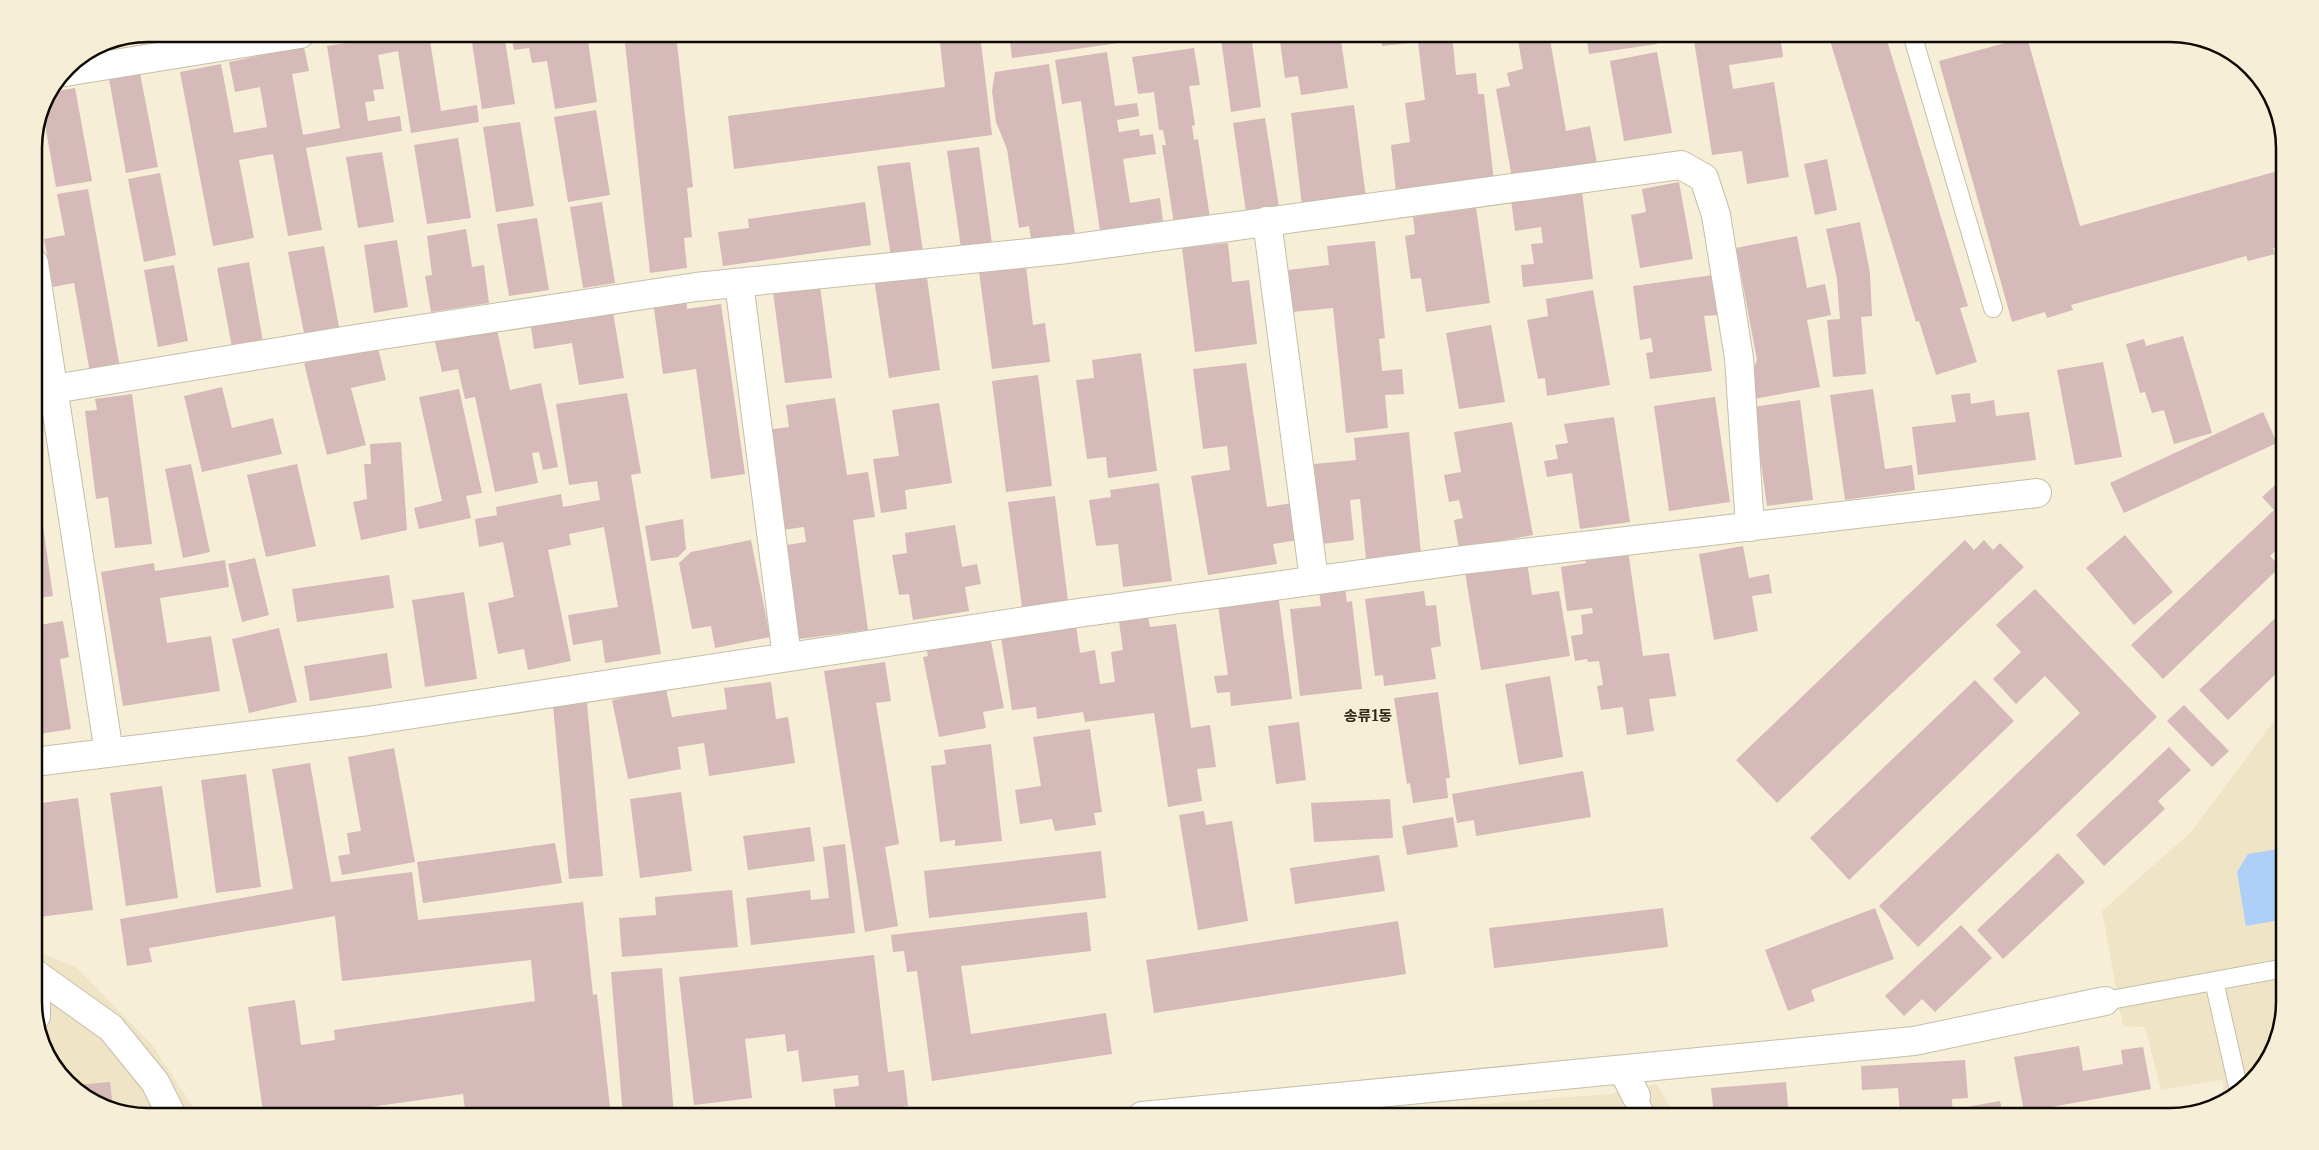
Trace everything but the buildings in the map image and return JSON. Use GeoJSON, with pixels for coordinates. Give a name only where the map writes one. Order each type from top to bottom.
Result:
{"type":"FeatureCollection","features":[{"type":"Feature","properties":{"kind":"street"},"geometry":{"type":"LineString","coordinates":[[78,70],[250,42]]}},
{"type":"Feature","properties":{"kind":"street"},"geometry":{"type":"LineString","coordinates":[[54,389],[696,287],[1068,249],[1681,165],[1704,178],[1716,215],[1739,358],[1750,527]]}},
{"type":"Feature","properties":{"kind":"street"},"geometry":{"type":"LineString","coordinates":[[1267,221],[1314,580]]}},
{"type":"Feature","properties":{"kind":"street"},"geometry":{"type":"LineString","coordinates":[[739,283],[787,656]]}},
{"type":"Feature","properties":{"kind":"street"},"geometry":{"type":"LineString","coordinates":[[43,320],[109,753]]}},
{"type":"Feature","properties":{"kind":"street"},"geometry":{"type":"LineString","coordinates":[[43,761],[368,721],[787,656],[1314,580],[1463,560],[2037,493]]}},
{"type":"Feature","properties":{"kind":"street"},"geometry":{"type":"LineString","coordinates":[[43,980],[111,1028],[155,1082],[168,1108]]}},
{"type":"Feature","properties":{"kind":"street"},"geometry":{"type":"LineString","coordinates":[[1226,1108],[1914,1041],[2105,1001]]}},
{"type":"Feature","properties":{"kind":"street"},"geometry":{"type":"LineString","coordinates":[[1623,1070],[1641,1106]]}},
{"type":"Feature","properties":{"kind":"lane"},"geometry":{"type":"LineString","coordinates":[[1914,42],[1993,308]]}},
{"type":"Feature","properties":{"kind":"lane"},"geometry":{"type":"LineString","coordinates":[[2105,1001],[2276,970]]}},
{"type":"Feature","properties":{"kind":"lane"},"geometry":{"type":"LineString","coordinates":[[2214,981],[2237,1083]]}},
{"type":"Feature","properties":{"kind":"shaded area"},"geometry":{"type":"Polygon","coordinates":[[[2276,718],[2276,1015],[2271,1035],[2259,1060],[2240,1081],[2225,1092],[2222,1080],[2161,1090],[2145,1027],[2123,1026],[2102,911],[2191,832],[2276,718]]]}},
{"type":"Feature","properties":{"kind":"shaded area"},"geometry":{"type":"Polygon","coordinates":[[[43,954],[77,968],[152,1045],[194,1108],[135,1107],[115,1102],[90,1090],[69,1071],[53,1048],[45,1022],[43,1008],[43,954]]]}},
{"type":"Feature","properties":{"kind":"shaded area"},"geometry":{"type":"Polygon","coordinates":[[[1656,1084],[1671,1108],[1433,1108],[1609,1094],[1656,1084]]]}},
{"type":"Feature","properties":{"kind":"water"},"geometry":{"type":"Polygon","coordinates":[[[2276,849],[2276,921],[2246,926],[2237,872],[2248,854],[2276,849]]]}},
{"type":"Feature","properties":{"kind":"district","name":"송류1동"},"geometry":{"type":"Point","coordinates":[1368,715]}}]}
